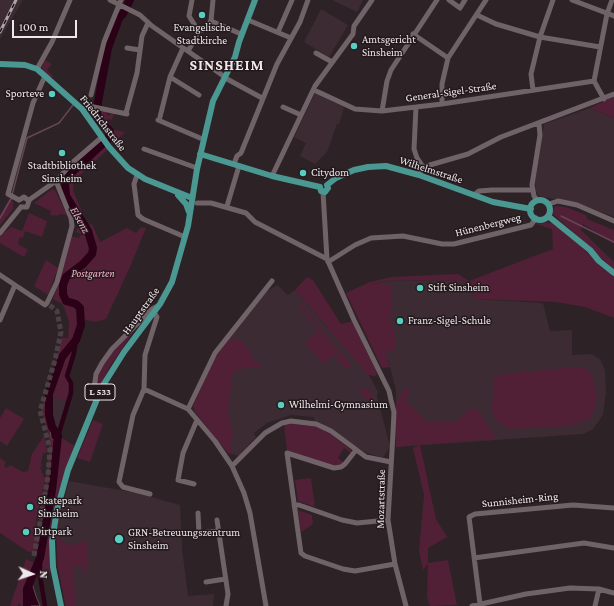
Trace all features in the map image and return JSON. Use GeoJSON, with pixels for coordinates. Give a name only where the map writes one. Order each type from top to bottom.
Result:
{"type":"FeatureCollection","features":[{"type":"Feature","properties":{"kind":"main road","name":"Hauptstraße"},"geometry":{"type":"LineString","coordinates":[[61,606],[52,560],[53,525],[68,470],[97,397],[124,352],[160,304],[172,282],[185,237],[197,168],[214,101],[235,56],[241,34],[255,0]]}},
{"type":"Feature","properties":{"kind":"main road","name":"Friedrichstraße"},"geometry":{"type":"LineString","coordinates":[[0,64],[25,65],[37,69],[82,109],[109,147],[123,163],[137,175],[175,193],[192,198]]}},
{"type":"Feature","properties":{"kind":"main road"},"geometry":{"type":"LineString","coordinates":[[200,154],[321,189]]}},
{"type":"Feature","properties":{"kind":"main road","name":"Wilhelmstraße"},"geometry":{"type":"LineString","coordinates":[[321,189],[322,184],[327,185],[347,173],[368,166],[386,166],[419,175],[509,206],[531,208]]}},
{"type":"Feature","properties":{"kind":"main road"},"geometry":{"type":"LineString","coordinates":[[175,193],[186,204],[190,214]]}},
{"type":"Feature","properties":{"kind":"main road"},"geometry":{"type":"LineString","coordinates":[[537,200],[542,200],[549,204],[550,212],[548,216],[542,219],[536,218],[532,214],[531,208],[533,203],[537,200]]}},
{"type":"Feature","properties":{"kind":"main road"},"geometry":{"type":"LineString","coordinates":[[548,216],[590,250],[614,273]]}},
{"type":"Feature","properties":{"kind":"street"},"geometry":{"type":"LineString","coordinates":[[37,69],[52,42],[70,0]]}},
{"type":"Feature","properties":{"kind":"street"},"geometry":{"type":"LineString","coordinates":[[110,0],[140,14],[146,22],[222,75]]}},
{"type":"Feature","properties":{"kind":"street"},"geometry":{"type":"LineString","coordinates":[[192,0],[189,16],[199,32]]}},
{"type":"Feature","properties":{"kind":"street"},"geometry":{"type":"LineString","coordinates":[[200,138],[159,119],[170,77],[178,59],[195,41],[199,32],[207,27],[211,21],[213,0]]}},
{"type":"Feature","properties":{"kind":"street"},"geometry":{"type":"LineString","coordinates":[[278,32],[292,0]]}},
{"type":"Feature","properties":{"kind":"street"},"geometry":{"type":"LineString","coordinates":[[227,206],[237,165],[237,156],[241,153],[262,98],[308,0]]}},
{"type":"Feature","properties":{"kind":"street"},"geometry":{"type":"LineString","coordinates":[[272,176],[314,90],[332,62],[353,34],[354,26],[372,0]]}},
{"type":"Feature","properties":{"kind":"street"},"geometry":{"type":"LineString","coordinates":[[382,111],[387,81],[391,70],[437,0]]}},
{"type":"Feature","properties":{"kind":"street"},"geometry":{"type":"LineString","coordinates":[[449,0],[460,8],[465,0]]}},
{"type":"Feature","properties":{"kind":"street"},"geometry":{"type":"LineString","coordinates":[[442,104],[442,84],[448,58],[486,0]]}},
{"type":"Feature","properties":{"kind":"street"},"geometry":{"type":"LineString","coordinates":[[533,90],[532,74],[540,37],[553,0]]}},
{"type":"Feature","properties":{"kind":"street"},"geometry":{"type":"LineString","coordinates":[[572,0],[614,16]]}},
{"type":"Feature","properties":{"kind":"street"},"geometry":{"type":"LineString","coordinates":[[604,99],[594,81],[607,14],[612,0]]}},
{"type":"Feature","properties":{"kind":"street"},"geometry":{"type":"LineString","coordinates":[[91,95],[104,42],[121,4]]}},
{"type":"Feature","properties":{"kind":"street"},"geometry":{"type":"LineString","coordinates":[[477,14],[496,24],[540,37],[600,47]]}},
{"type":"Feature","properties":{"kind":"street"},"geometry":{"type":"LineString","coordinates":[[248,20],[291,38]]}},
{"type":"Feature","properties":{"kind":"street"},"geometry":{"type":"LineString","coordinates":[[211,21],[241,34]]}},
{"type":"Feature","properties":{"kind":"street"},"geometry":{"type":"LineString","coordinates":[[82,109],[87,106],[94,106],[127,114],[137,73],[142,36],[146,22]]}},
{"type":"Feature","properties":{"kind":"street"},"geometry":{"type":"LineString","coordinates":[[414,34],[448,58]]}},
{"type":"Feature","properties":{"kind":"street"},"geometry":{"type":"LineString","coordinates":[[127,48],[140,50]]}},
{"type":"Feature","properties":{"kind":"street"},"geometry":{"type":"LineString","coordinates":[[316,53],[332,62]]}},
{"type":"Feature","properties":{"kind":"street"},"geometry":{"type":"LineString","coordinates":[[19,200],[8,194],[31,110],[45,76]]}},
{"type":"Feature","properties":{"kind":"street"},"geometry":{"type":"LineString","coordinates":[[170,77],[199,95]]}},
{"type":"Feature","properties":{"kind":"street"},"geometry":{"type":"LineString","coordinates":[[226,79],[262,98]]}},
{"type":"Feature","properties":{"kind":"street","name":"General-Sigel-Straße"},"geometry":{"type":"LineString","coordinates":[[314,90],[355,108],[382,111],[442,104],[594,81]]}},
{"type":"Feature","properties":{"kind":"street"},"geometry":{"type":"LineString","coordinates":[[419,175],[423,167],[468,154],[501,137],[539,124],[614,94]]}},
{"type":"Feature","properties":{"kind":"street"},"geometry":{"type":"LineString","coordinates":[[283,107],[301,115]]}},
{"type":"Feature","properties":{"kind":"street"},"geometry":{"type":"LineString","coordinates":[[416,107],[414,149],[417,158],[423,167]]}},
{"type":"Feature","properties":{"kind":"street"},"geometry":{"type":"LineString","coordinates":[[537,200],[532,190],[540,135],[539,124]]}},
{"type":"Feature","properties":{"kind":"street"},"geometry":{"type":"LineString","coordinates":[[29,200],[56,181],[72,163],[103,138]]}},
{"type":"Feature","properties":{"kind":"street"},"geometry":{"type":"LineString","coordinates":[[144,149],[197,168]]}},
{"type":"Feature","properties":{"kind":"street"},"geometry":{"type":"LineString","coordinates":[[137,175],[134,184],[138,215],[143,219],[185,237]]}},
{"type":"Feature","properties":{"kind":"street"},"geometry":{"type":"LineString","coordinates":[[0,275],[45,305],[55,287],[72,226],[71,218],[56,181]]}},
{"type":"Feature","properties":{"kind":"street"},"geometry":{"type":"LineString","coordinates":[[321,189],[328,260]]}},
{"type":"Feature","properties":{"kind":"street"},"geometry":{"type":"LineString","coordinates":[[474,195],[479,191],[532,190]]}},
{"type":"Feature","properties":{"kind":"street"},"geometry":{"type":"LineString","coordinates":[[19,200],[24,197],[29,200]]}},
{"type":"Feature","properties":{"kind":"street"},"geometry":{"type":"LineString","coordinates":[[0,233],[13,219],[20,207],[18,204],[19,200]]}},
{"type":"Feature","properties":{"kind":"street"},"geometry":{"type":"LineString","coordinates":[[20,207],[27,207],[30,204],[29,200]]}},
{"type":"Feature","properties":{"kind":"street"},"geometry":{"type":"LineString","coordinates":[[549,204],[558,200],[572,203],[614,221]]}},
{"type":"Feature","properties":{"kind":"street"},"geometry":{"type":"LineString","coordinates":[[197,203],[211,203],[227,206],[246,213],[255,222],[328,260]]}},
{"type":"Feature","properties":{"kind":"street","name":"Hünenbergweg"},"geometry":{"type":"LineString","coordinates":[[328,260],[371,238],[403,236],[442,244],[454,244],[531,225],[536,218]]}},
{"type":"Feature","properties":{"kind":"street","name":"Mozartstraße"},"geometry":{"type":"LineString","coordinates":[[328,260],[354,320],[389,390],[394,412],[388,520],[395,564],[406,606]]}},
{"type":"Feature","properties":{"kind":"street"},"geometry":{"type":"LineString","coordinates":[[188,409],[215,353],[272,281]]}},
{"type":"Feature","properties":{"kind":"street"},"geometry":{"type":"LineString","coordinates":[[0,320],[15,285]]}},
{"type":"Feature","properties":{"kind":"street"},"geometry":{"type":"LineString","coordinates":[[97,397],[94,389],[96,374],[102,363],[112,349],[152,309],[160,304]]}},
{"type":"Feature","properties":{"kind":"street"},"geometry":{"type":"LineString","coordinates":[[150,494],[123,487],[119,482],[133,415],[144,389],[145,356],[156,317],[154,312]]}},
{"type":"Feature","properties":{"kind":"street"},"geometry":{"type":"LineString","coordinates":[[144,389],[188,409],[232,466],[244,493],[250,513],[266,606]]}},
{"type":"Feature","properties":{"kind":"street"},"geometry":{"type":"LineString","coordinates":[[194,484],[178,480],[183,453],[197,420]]}},
{"type":"Feature","properties":{"kind":"street"},"geometry":{"type":"LineString","coordinates":[[232,466],[264,433],[282,423],[291,421],[316,424],[331,431],[356,450],[377,460],[391,462]]}},
{"type":"Feature","properties":{"kind":"street"},"geometry":{"type":"LineString","coordinates":[[356,450],[346,464],[341,467],[334,468],[287,453],[301,553],[305,556],[343,569],[355,571],[395,564]]}},
{"type":"Feature","properties":{"kind":"street"},"geometry":{"type":"LineString","coordinates":[[294,505],[299,505],[342,520],[358,523],[388,520]]}},
{"type":"Feature","properties":{"kind":"street","name":"Sunnisheim-Ring"},"geometry":{"type":"LineString","coordinates":[[480,604],[469,516],[573,505],[614,508]]}},
{"type":"Feature","properties":{"kind":"street"},"geometry":{"type":"LineString","coordinates":[[198,513],[199,533],[218,531]]}},
{"type":"Feature","properties":{"kind":"street"},"geometry":{"type":"LineString","coordinates":[[217,520],[228,594],[226,606]]}},
{"type":"Feature","properties":{"kind":"street"},"geometry":{"type":"LineString","coordinates":[[474,558],[584,543],[614,548]]}},
{"type":"Feature","properties":{"kind":"street"},"geometry":{"type":"LineString","coordinates":[[206,582],[225,579]]}},
{"type":"Feature","properties":{"kind":"street"},"geometry":{"type":"LineString","coordinates":[[472,606],[526,594],[570,588],[599,589],[614,593]]}},
{"type":"Feature","properties":{"kind":"street"},"geometry":{"type":"LineString","coordinates":[[595,606],[599,589]]}},
{"type":"Feature","properties":{"kind":"shaded area"},"geometry":{"type":"Polygon","coordinates":[[[0,0],[23,0],[0,39],[0,0]]]}},
{"type":"Feature","properties":{"kind":"shaded area"},"geometry":{"type":"Polygon","coordinates":[[[332,0],[363,0],[357,12],[332,0]]]}},
{"type":"Feature","properties":{"kind":"shaded area"},"geometry":{"type":"Polygon","coordinates":[[[321,9],[348,25],[329,57],[304,42],[321,9]]]}},
{"type":"Feature","properties":{"kind":"shaded area"},"geometry":{"type":"Polygon","coordinates":[[[315,93],[344,107],[339,124],[337,124],[327,152],[315,164],[300,156],[306,143],[294,137],[315,93]]]}},
{"type":"Feature","properties":{"kind":"shaded area"},"geometry":{"type":"Polygon","coordinates":[[[590,108],[614,118],[614,217],[577,203],[538,196],[536,190],[535,183],[544,124],[590,108]]]}},
{"type":"Feature","properties":{"kind":"shaded area"},"geometry":{"type":"Polygon","coordinates":[[[391,280],[469,281],[475,299],[543,303],[550,331],[572,330],[572,355],[591,354],[600,359],[605,370],[606,393],[603,415],[593,429],[583,434],[396,447],[396,390],[389,363],[371,323],[371,285],[391,280]]]}},
{"type":"Feature","properties":{"kind":"shaded area"},"geometry":{"type":"Polygon","coordinates":[[[277,285],[288,295],[295,290],[370,377],[378,392],[377,397],[390,446],[383,458],[367,453],[315,423],[314,417],[291,415],[267,423],[254,433],[256,437],[239,456],[228,453],[195,412],[193,406],[225,343],[266,292],[277,285]]]}},
{"type":"Feature","properties":{"kind":"shaded area"},"geometry":{"type":"Polygon","coordinates":[[[49,394],[70,402],[58,436],[52,427],[49,415],[49,394]]]}},
{"type":"Feature","properties":{"kind":"shaded area"},"geometry":{"type":"Polygon","coordinates":[[[49,415],[52,427],[58,436],[56,442],[51,438],[49,415]]]}},
{"type":"Feature","properties":{"kind":"shaded area","name":"GRN-Betreuungszentrum Sinsheim"},"geometry":{"type":"Polygon","coordinates":[[[69,481],[137,493],[180,505],[182,548],[188,596],[214,594],[213,606],[66,606],[58,568],[56,530],[69,481]]]}},
{"type":"Feature","properties":{"kind":"shaded area"},"geometry":{"type":"Polygon","coordinates":[[[31,580],[40,606],[27,606],[27,589],[31,580]]]}},
{"type":"Feature","properties":{"kind":"green space"},"geometry":{"type":"Polygon","coordinates":[[[45,60],[52,64],[47,70],[53,76],[51,78],[43,71],[42,67],[45,60]]]}},
{"type":"Feature","properties":{"kind":"green space"},"geometry":{"type":"Polygon","coordinates":[[[614,97],[614,118],[590,108],[607,100],[614,97]]]}},
{"type":"Feature","properties":{"kind":"green space"},"geometry":{"type":"Polygon","coordinates":[[[90,110],[95,110],[98,122],[107,132],[107,136],[93,118],[94,116],[91,116],[90,110]]]}},
{"type":"Feature","properties":{"kind":"green space"},"geometry":{"type":"Polygon","coordinates":[[[100,111],[107,112],[107,115],[110,115],[112,112],[114,113],[112,120],[108,119],[107,123],[110,124],[110,127],[115,130],[125,132],[113,144],[111,140],[113,133],[101,118],[100,111]]]}},
{"type":"Feature","properties":{"kind":"green space"},"geometry":{"type":"Polygon","coordinates":[[[102,143],[107,150],[74,181],[73,190],[86,222],[80,224],[77,223],[66,202],[60,185],[69,171],[96,146],[102,143]]]}},
{"type":"Feature","properties":{"kind":"green space"},"geometry":{"type":"Polygon","coordinates":[[[52,189],[55,190],[67,215],[50,215],[51,211],[34,203],[52,189]]]}},
{"type":"Feature","properties":{"kind":"green space"},"geometry":{"type":"Polygon","coordinates":[[[9,199],[13,202],[13,209],[0,225],[0,215],[9,199]]]}},
{"type":"Feature","properties":{"kind":"green space"},"geometry":{"type":"Polygon","coordinates":[[[555,206],[566,207],[586,215],[587,219],[614,230],[614,244],[583,224],[581,230],[614,262],[614,270],[553,214],[552,211],[555,206]]]}},
{"type":"Feature","properties":{"kind":"green space"},"geometry":{"type":"Polygon","coordinates":[[[29,213],[47,221],[42,237],[25,231],[23,238],[20,237],[18,244],[28,250],[24,257],[0,243],[0,236],[11,227],[22,231],[29,213]]]}},
{"type":"Feature","properties":{"kind":"green space"},"geometry":{"type":"Polygon","coordinates":[[[538,222],[552,223],[572,236],[600,266],[614,276],[614,318],[585,307],[556,302],[475,299],[469,281],[553,249],[552,229],[536,224],[538,222]]]}},
{"type":"Feature","properties":{"kind":"green space","name":"Postgarten"},"geometry":{"type":"Polygon","coordinates":[[[92,224],[100,242],[127,228],[136,233],[141,227],[146,228],[106,319],[95,322],[83,319],[82,328],[76,339],[75,353],[68,378],[72,383],[70,402],[49,395],[50,430],[54,441],[56,443],[58,436],[75,446],[56,500],[51,523],[49,538],[51,572],[41,575],[42,551],[33,553],[27,551],[0,533],[0,458],[6,462],[4,466],[7,468],[10,465],[23,472],[28,471],[32,454],[44,436],[47,450],[46,453],[43,453],[41,463],[42,466],[40,467],[45,479],[36,520],[35,544],[46,479],[49,450],[49,437],[41,409],[62,338],[68,338],[69,322],[64,307],[61,303],[53,299],[71,236],[79,238],[82,234],[76,232],[78,228],[92,224]]]}},
{"type":"Feature","properties":{"kind":"green space"},"geometry":{"type":"Polygon","coordinates":[[[46,260],[58,268],[48,295],[34,286],[46,260]]]}},
{"type":"Feature","properties":{"kind":"green space"},"geometry":{"type":"Polygon","coordinates":[[[458,274],[469,281],[391,280],[374,284],[390,285],[392,288],[392,315],[390,316],[392,327],[394,329],[396,349],[385,353],[390,367],[382,368],[346,293],[370,282],[391,277],[458,274]]]}},
{"type":"Feature","properties":{"kind":"green space"},"geometry":{"type":"Polygon","coordinates":[[[307,277],[313,280],[341,324],[352,321],[377,373],[376,376],[368,375],[295,290],[307,277]]]}},
{"type":"Feature","properties":{"kind":"green space"},"geometry":{"type":"Polygon","coordinates":[[[300,303],[352,365],[350,367],[345,369],[336,358],[340,355],[298,305],[300,303]]]}},
{"type":"Feature","properties":{"kind":"green space"},"geometry":{"type":"Polygon","coordinates":[[[318,331],[337,353],[323,364],[305,343],[318,331]]]}},
{"type":"Feature","properties":{"kind":"green space"},"geometry":{"type":"Polygon","coordinates":[[[132,334],[110,366],[97,392],[95,389],[98,374],[111,354],[128,335],[132,334]]]}},
{"type":"Feature","properties":{"kind":"green space"},"geometry":{"type":"Polygon","coordinates":[[[234,338],[243,342],[252,354],[251,360],[256,361],[261,367],[244,368],[235,371],[232,376],[228,411],[233,439],[230,440],[232,454],[228,453],[195,412],[193,406],[212,363],[225,343],[234,338]]]}},
{"type":"Feature","properties":{"kind":"green space"},"geometry":{"type":"Polygon","coordinates":[[[574,367],[586,368],[593,379],[597,394],[595,408],[589,419],[570,426],[509,429],[496,420],[491,406],[494,391],[494,377],[503,374],[574,367]]]}},
{"type":"Feature","properties":{"kind":"green space"},"geometry":{"type":"Polygon","coordinates":[[[361,388],[369,390],[373,396],[369,401],[361,394],[361,388]]]}},
{"type":"Feature","properties":{"kind":"green space"},"geometry":{"type":"Polygon","coordinates":[[[405,388],[410,391],[406,400],[425,421],[457,421],[469,409],[476,410],[480,412],[496,439],[396,447],[396,403],[405,388]]]}},
{"type":"Feature","properties":{"kind":"green space"},"geometry":{"type":"Polygon","coordinates":[[[6,408],[24,419],[7,446],[0,441],[0,418],[6,408]]]}},
{"type":"Feature","properties":{"kind":"green space"},"geometry":{"type":"Polygon","coordinates":[[[93,420],[103,424],[90,462],[77,458],[93,420]]]}},
{"type":"Feature","properties":{"kind":"green space"},"geometry":{"type":"Polygon","coordinates":[[[292,423],[310,424],[329,433],[351,450],[351,453],[344,448],[338,458],[345,463],[341,466],[331,466],[287,450],[284,425],[292,423]]]}},
{"type":"Feature","properties":{"kind":"green space"},"geometry":{"type":"Polygon","coordinates":[[[420,445],[436,519],[447,537],[428,548],[428,563],[448,560],[457,605],[430,606],[427,597],[428,564],[423,570],[419,551],[424,495],[413,448],[420,445]]]}},
{"type":"Feature","properties":{"kind":"green space"},"geometry":{"type":"Polygon","coordinates":[[[311,478],[315,507],[298,501],[295,480],[311,478]]]}},
{"type":"Feature","properties":{"kind":"green space"},"geometry":{"type":"Polygon","coordinates":[[[298,510],[312,515],[313,524],[303,531],[301,531],[298,510]]]}},
{"type":"Feature","properties":{"kind":"green space"},"geometry":{"type":"Polygon","coordinates":[[[56,530],[59,539],[67,544],[74,545],[85,540],[87,544],[88,572],[84,573],[83,565],[73,566],[76,606],[66,606],[58,568],[56,530]]]}},
{"type":"Feature","properties":{"kind":"green space"},"geometry":{"type":"Polygon","coordinates":[[[26,559],[34,563],[22,592],[27,592],[27,606],[21,606],[19,603],[18,606],[10,606],[26,559]]]}},
{"type":"Feature","properties":{"kind":"waterway","name":"Elsenz"},"geometry":{"type":"LineString","coordinates":[[27,606],[27,589],[40,558],[52,490],[58,436],[52,427],[49,415],[49,394],[62,357],[76,340],[81,325],[80,308],[76,304],[66,301],[63,294],[63,285],[66,277],[83,264],[92,254],[93,248],[88,231],[66,196],[65,183],[70,174],[109,138],[110,131],[99,120],[97,115],[98,102],[108,48],[119,18],[123,14],[130,0]]}},
{"type":"Feature","properties":{"kind":"waterway"},"geometry":{"type":"LineString","coordinates":[[0,218],[11,199],[27,138],[59,123],[73,105]]}},
{"type":"Feature","properties":{"kind":"waterway"},"geometry":{"type":"LineString","coordinates":[[561,216],[614,242]]}},
{"type":"Feature","properties":{"kind":"waterway"},"geometry":{"type":"LineString","coordinates":[[58,436],[71,393],[71,383],[67,376],[74,353],[76,340]]}},
{"type":"Feature","properties":{"kind":"waterway"},"geometry":{"type":"LineString","coordinates":[[40,558],[40,576],[45,606]]}},
{"type":"Feature","properties":{"kind":"tunnel"},"geometry":{"type":"LineString","coordinates":[[34,556],[48,476],[50,449],[40,411],[55,360],[61,332],[57,311],[47,303]]}},
{"type":"Feature","properties":{"kind":"railway"},"geometry":{"type":"LineString","coordinates":[[0,32],[16,0]]}},
{"type":"Feature","properties":{"kind":"place","name":"Evangelische Stadtkirche"},"geometry":{"type":"Point","coordinates":[202,15]}},
{"type":"Feature","properties":{"kind":"place","name":"Amtsgericht Sinsheim"},"geometry":{"type":"Point","coordinates":[354,46]}},
{"type":"Feature","properties":{"kind":"place","name":"Sporteve"},"geometry":{"type":"Point","coordinates":[52,94]}},
{"type":"Feature","properties":{"kind":"place","name":"Stadtbibliothek Sinsheim"},"geometry":{"type":"Point","coordinates":[62,153]}},
{"type":"Feature","properties":{"kind":"place","name":"Citydom"},"geometry":{"type":"Point","coordinates":[303,173]}},
{"type":"Feature","properties":{"kind":"place","name":"Stift Sinsheim"},"geometry":{"type":"Point","coordinates":[420,288]}},
{"type":"Feature","properties":{"kind":"place","name":"Franz-Sigel-Schule"},"geometry":{"type":"Point","coordinates":[400,321]}},
{"type":"Feature","properties":{"kind":"place","name":"Wilhelmi-Gymnasium"},"geometry":{"type":"Point","coordinates":[281,405]}},
{"type":"Feature","properties":{"kind":"place","name":"Skatepark Sinsheim"},"geometry":{"type":"Point","coordinates":[30,507]}},
{"type":"Feature","properties":{"kind":"place","name":"Dirtpark"},"geometry":{"type":"Point","coordinates":[26,532]}},
{"type":"Feature","properties":{"kind":"place","name":"GRN-Betreuungszentrum Sinsheim"},"geometry":{"type":"Point","coordinates":[119,539]}},
{"type":"Feature","properties":{"kind":"district","name":"SINSHEIM"},"geometry":{"type":"Point","coordinates":[227,65]}}]}
